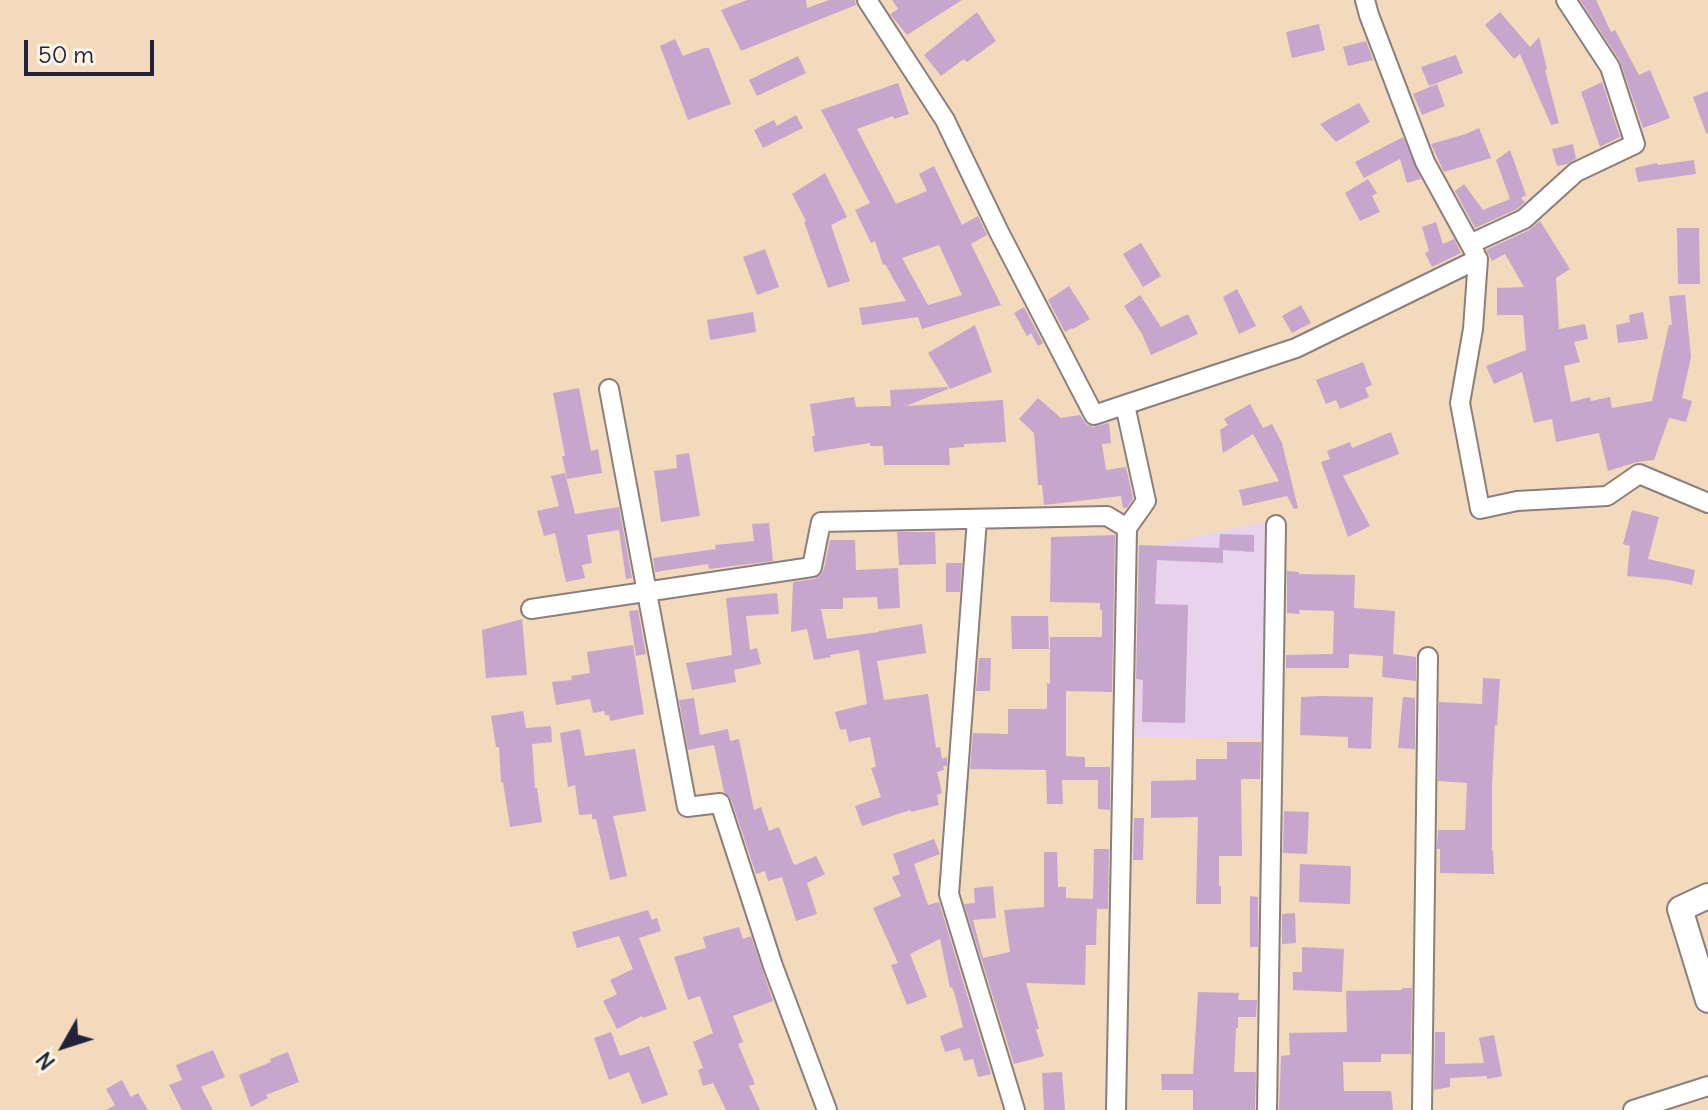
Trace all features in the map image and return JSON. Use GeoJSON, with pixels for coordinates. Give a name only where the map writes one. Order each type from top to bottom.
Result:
{"type":"FeatureCollection","features":[{"type":"Feature","properties":{"kind":"street"},"geometry":{"type":"LineString","coordinates":[[867,0],[945,120],[1094,415],[1296,348],[1474,252],[1524,219],[1576,172],[1635,144],[1610,67],[1566,0]]}},
{"type":"Feature","properties":{"kind":"street"},"geometry":{"type":"LineString","coordinates":[[1365,0],[1425,162],[1474,252],[1473,329],[1460,403],[1480,509],[1517,501],[1607,496],[1639,474],[1708,503]]}},
{"type":"Feature","properties":{"kind":"street"},"geometry":{"type":"LineString","coordinates":[[609,389],[687,807],[720,803],[773,966],[827,1110]]}},
{"type":"Feature","properties":{"kind":"street"},"geometry":{"type":"LineString","coordinates":[[1116,1110],[1127,528],[1146,501],[1125,405]]}},
{"type":"Feature","properties":{"kind":"street"},"geometry":{"type":"LineString","coordinates":[[531,609],[812,567],[821,522],[1107,516],[1127,528]]}},
{"type":"Feature","properties":{"kind":"street"},"geometry":{"type":"LineString","coordinates":[[977,519],[949,894],[1015,1110]]}},
{"type":"Feature","properties":{"kind":"street"},"geometry":{"type":"LineString","coordinates":[[1267,1110],[1276,525]]}},
{"type":"Feature","properties":{"kind":"street"},"geometry":{"type":"LineString","coordinates":[[1422,1110],[1428,657]]}},
{"type":"Feature","properties":{"kind":"street"},"geometry":{"type":"LineString","coordinates":[[1708,896],[1680,909],[1708,1000]]}},
{"type":"Feature","properties":{"kind":"street"},"geometry":{"type":"LineString","coordinates":[[1633,1110],[1708,1086]]}},
{"type":"Feature","properties":{"kind":"shaded area"},"geometry":{"type":"Polygon","coordinates":[[[1268,521],[1263,739],[1135,737],[1141,549],[1268,521]]]}},
{"type":"Feature","properties":{"kind":"building"},"geometry":{"type":"Polygon","coordinates":[[[747,0],[806,0],[807,8],[829,0],[855,0],[856,5],[741,51],[721,10],[747,0]]]}},
{"type":"Feature","properties":{"kind":"building"},"geometry":{"type":"Polygon","coordinates":[[[892,0],[962,0],[907,35],[890,14],[898,9],[892,0]]]}},
{"type":"Feature","properties":{"kind":"building"},"geometry":{"type":"Polygon","coordinates":[[[1580,0],[1596,0],[1611,32],[1615,30],[1639,75],[1650,70],[1670,118],[1643,128],[1620,61],[1580,0]]]}},
{"type":"Feature","properties":{"kind":"building"},"geometry":{"type":"Polygon","coordinates":[[[977,12],[996,41],[941,76],[924,55],[977,12]]]}},
{"type":"Feature","properties":{"kind":"building"},"geometry":{"type":"Polygon","coordinates":[[[1500,12],[1530,47],[1539,37],[1559,123],[1551,125],[1520,54],[1514,59],[1485,25],[1500,12]]]}},
{"type":"Feature","properties":{"kind":"building"},"geometry":{"type":"Polygon","coordinates":[[[1319,24],[1325,50],[1292,58],[1286,32],[1319,24]]]}},
{"type":"Feature","properties":{"kind":"building"},"geometry":{"type":"Polygon","coordinates":[[[675,39],[683,56],[709,48],[731,104],[688,120],[660,46],[675,39]]]}},
{"type":"Feature","properties":{"kind":"building"},"geometry":{"type":"Polygon","coordinates":[[[1366,41],[1373,60],[1348,66],[1343,47],[1366,41]]]}},
{"type":"Feature","properties":{"kind":"building"},"geometry":{"type":"Polygon","coordinates":[[[1456,55],[1463,73],[1429,86],[1421,67],[1456,55]]]}},
{"type":"Feature","properties":{"kind":"building"},"geometry":{"type":"Polygon","coordinates":[[[798,56],[806,73],[757,96],[749,80],[798,56]]]}},
{"type":"Feature","properties":{"kind":"building"},"geometry":{"type":"Polygon","coordinates":[[[1602,82],[1620,137],[1600,147],[1581,92],[1602,82]]]}},
{"type":"Feature","properties":{"kind":"building"},"geometry":{"type":"Polygon","coordinates":[[[898,83],[909,114],[894,119],[893,116],[857,129],[896,204],[927,191],[919,174],[934,166],[962,225],[978,216],[987,235],[971,244],[1001,305],[922,329],[918,317],[862,325],[859,308],[906,301],[883,265],[875,241],[871,243],[855,210],[870,203],[821,110],[898,83]],[[939,245],[902,258],[928,305],[962,295],[939,245]]]}},
{"type":"Feature","properties":{"kind":"building"},"geometry":{"type":"Polygon","coordinates":[[[1437,84],[1445,106],[1422,115],[1413,94],[1437,84]]]}},
{"type":"Feature","properties":{"kind":"building"},"geometry":{"type":"Polygon","coordinates":[[[1708,91],[1708,133],[1706,133],[1693,97],[1708,91]]]}},
{"type":"Feature","properties":{"kind":"building"},"geometry":{"type":"Polygon","coordinates":[[[1359,103],[1370,122],[1336,142],[1320,124],[1359,103]]]}},
{"type":"Feature","properties":{"kind":"building"},"geometry":{"type":"Polygon","coordinates":[[[796,115],[803,128],[763,148],[754,130],[774,120],[777,126],[796,115]]]}},
{"type":"Feature","properties":{"kind":"building"},"geometry":{"type":"Polygon","coordinates":[[[1479,128],[1491,158],[1444,172],[1431,144],[1479,128]]]}},
{"type":"Feature","properties":{"kind":"building"},"geometry":{"type":"Polygon","coordinates":[[[1403,137],[1421,179],[1407,183],[1400,159],[1364,178],[1355,162],[1403,137]]]}},
{"type":"Feature","properties":{"kind":"building"},"geometry":{"type":"Polygon","coordinates":[[[1573,144],[1576,159],[1557,166],[1552,149],[1573,144]]]}},
{"type":"Feature","properties":{"kind":"building"},"geometry":{"type":"Polygon","coordinates":[[[1510,150],[1526,195],[1521,198],[1525,202],[1517,209],[1475,228],[1455,191],[1464,184],[1483,210],[1510,199],[1496,160],[1510,150]]]}},
{"type":"Feature","properties":{"kind":"building"},"geometry":{"type":"Polygon","coordinates":[[[1694,160],[1696,174],[1638,182],[1635,168],[1694,160]]]}},
{"type":"Feature","properties":{"kind":"building"},"geometry":{"type":"Polygon","coordinates":[[[825,173],[847,217],[831,225],[850,281],[828,288],[806,221],[792,194],[825,173]]]}},
{"type":"Feature","properties":{"kind":"building"},"geometry":{"type":"Polygon","coordinates":[[[1368,179],[1377,193],[1372,196],[1380,212],[1360,221],[1345,193],[1368,179]]]}},
{"type":"Feature","properties":{"kind":"building"},"geometry":{"type":"Polygon","coordinates":[[[1540,221],[1570,269],[1556,278],[1559,329],[1585,324],[1588,339],[1574,342],[1580,362],[1564,366],[1571,402],[1590,397],[1591,401],[1610,397],[1612,408],[1652,401],[1669,325],[1672,325],[1669,296],[1685,295],[1691,357],[1682,398],[1692,401],[1686,422],[1669,418],[1654,460],[1608,471],[1599,433],[1556,442],[1552,419],[1534,423],[1522,372],[1494,384],[1486,366],[1526,350],[1523,315],[1497,315],[1497,288],[1524,287],[1505,254],[1492,261],[1486,250],[1529,230],[1540,221]]]}},
{"type":"Feature","properties":{"kind":"building"},"geometry":{"type":"Polygon","coordinates":[[[1436,222],[1443,244],[1454,239],[1461,253],[1432,267],[1425,253],[1429,251],[1422,227],[1436,222]]]}},
{"type":"Feature","properties":{"kind":"building"},"geometry":{"type":"Polygon","coordinates":[[[1677,228],[1699,228],[1700,284],[1678,284],[1677,228]]]}},
{"type":"Feature","properties":{"kind":"building"},"geometry":{"type":"Polygon","coordinates":[[[1141,243],[1161,276],[1143,287],[1123,254],[1141,243]]]}},
{"type":"Feature","properties":{"kind":"building"},"geometry":{"type":"Polygon","coordinates":[[[765,249],[779,287],[757,295],[743,257],[765,249]]]}},
{"type":"Feature","properties":{"kind":"building"},"geometry":{"type":"Polygon","coordinates":[[[1069,286],[1090,319],[1065,332],[1048,300],[1069,286]]]}},
{"type":"Feature","properties":{"kind":"building"},"geometry":{"type":"Polygon","coordinates":[[[1237,289],[1256,326],[1239,334],[1223,297],[1237,289]]]}},
{"type":"Feature","properties":{"kind":"building"},"geometry":{"type":"Polygon","coordinates":[[[1140,295],[1161,327],[1188,314],[1198,334],[1151,355],[1124,306],[1140,295]]]}},
{"type":"Feature","properties":{"kind":"building"},"geometry":{"type":"Polygon","coordinates":[[[1301,305],[1311,323],[1292,333],[1282,316],[1301,305]]]}},
{"type":"Feature","properties":{"kind":"building"},"geometry":{"type":"Polygon","coordinates":[[[1024,307],[1043,343],[1038,346],[1031,333],[1027,336],[1014,313],[1024,307]]]}},
{"type":"Feature","properties":{"kind":"building"},"geometry":{"type":"Polygon","coordinates":[[[753,312],[756,332],[710,340],[707,320],[753,312]]]}},
{"type":"Feature","properties":{"kind":"building"},"geometry":{"type":"Polygon","coordinates":[[[1643,312],[1648,339],[1618,343],[1616,325],[1630,322],[1629,315],[1643,312]]]}},
{"type":"Feature","properties":{"kind":"building"},"geometry":{"type":"Polygon","coordinates":[[[975,325],[992,372],[950,389],[928,353],[975,325]]]}},
{"type":"Feature","properties":{"kind":"building"},"geometry":{"type":"Polygon","coordinates":[[[1363,362],[1372,385],[1365,388],[1369,397],[1340,409],[1336,400],[1326,404],[1316,380],[1363,362]]]}},
{"type":"Feature","properties":{"kind":"building"},"geometry":{"type":"Polygon","coordinates":[[[948,387],[906,406],[1003,400],[1006,442],[964,444],[964,447],[949,448],[950,465],[884,465],[883,446],[870,446],[870,443],[814,452],[810,404],[854,397],[856,407],[891,406],[890,390],[948,387]]]}},
{"type":"Feature","properties":{"kind":"building"},"geometry":{"type":"Polygon","coordinates":[[[579,388],[591,451],[598,449],[602,473],[567,479],[553,393],[579,388]]]}},
{"type":"Feature","properties":{"kind":"building"},"geometry":{"type":"Polygon","coordinates":[[[1038,398],[1061,418],[1080,415],[1086,424],[1093,427],[1109,423],[1111,443],[1102,444],[1106,470],[1126,467],[1133,498],[1127,508],[1123,508],[1121,496],[1044,505],[1042,485],[1038,485],[1034,433],[1019,419],[1038,398]]]}},
{"type":"Feature","properties":{"kind":"building"},"geometry":{"type":"Polygon","coordinates":[[[1250,404],[1263,428],[1272,424],[1282,443],[1298,508],[1294,509],[1287,496],[1243,506],[1239,490],[1279,481],[1253,434],[1223,453],[1220,430],[1228,425],[1224,419],[1250,404]]]}},
{"type":"Feature","properties":{"kind":"building"},"geometry":{"type":"Polygon","coordinates":[[[1391,432],[1399,454],[1343,476],[1370,526],[1348,537],[1321,462],[1330,459],[1327,451],[1350,442],[1352,448],[1391,432]]]}},
{"type":"Feature","properties":{"kind":"building"},"geometry":{"type":"Polygon","coordinates":[[[689,453],[700,516],[661,522],[654,471],[677,468],[676,455],[689,453]]]}},
{"type":"Feature","properties":{"kind":"building"},"geometry":{"type":"Polygon","coordinates":[[[565,473],[575,514],[619,507],[632,578],[626,579],[619,530],[587,535],[592,563],[582,565],[585,578],[566,582],[555,533],[544,536],[537,511],[559,506],[551,476],[565,473]]]}},
{"type":"Feature","properties":{"kind":"building"},"geometry":{"type":"Polygon","coordinates":[[[1632,510],[1659,517],[1648,559],[1695,570],[1692,585],[1627,576],[1630,546],[1623,544],[1632,510]]]}},
{"type":"Feature","properties":{"kind":"building"},"geometry":{"type":"Polygon","coordinates":[[[769,523],[773,561],[709,569],[708,564],[655,572],[653,558],[716,549],[715,545],[754,541],[752,524],[769,523]]]}},
{"type":"Feature","properties":{"kind":"building"},"geometry":{"type":"Polygon","coordinates":[[[897,532],[935,532],[936,564],[899,565],[897,532]]]}},
{"type":"Feature","properties":{"kind":"building"},"geometry":{"type":"Polygon","coordinates":[[[1220,534],[1254,535],[1254,552],[1223,550],[1223,563],[1157,560],[1155,604],[1188,605],[1185,723],[1142,722],[1143,680],[1136,679],[1139,545],[1219,548],[1220,534]]]}},
{"type":"Feature","properties":{"kind":"building"},"geometry":{"type":"Polygon","coordinates":[[[1115,535],[1112,692],[1066,691],[1066,756],[1085,757],[1085,767],[1110,767],[1110,810],[1098,809],[1098,780],[1062,780],[1063,804],[1047,804],[1046,770],[970,769],[973,733],[1008,734],[1008,709],[1047,709],[1050,637],[1102,637],[1100,603],[1050,602],[1051,537],[1115,535]]]}},
{"type":"Feature","properties":{"kind":"building"},"geometry":{"type":"Polygon","coordinates":[[[830,540],[855,540],[856,570],[898,568],[900,608],[878,609],[877,597],[843,598],[843,609],[821,609],[827,639],[922,624],[926,653],[877,661],[884,700],[928,694],[936,748],[940,747],[942,759],[947,757],[947,766],[937,772],[942,793],[937,795],[939,805],[910,810],[862,826],[855,806],[881,797],[871,768],[876,767],[870,737],[849,742],[846,729],[840,730],[835,712],[867,704],[859,650],[814,660],[807,629],[791,632],[793,582],[821,575],[830,540]]]}},
{"type":"Feature","properties":{"kind":"building"},"geometry":{"type":"Polygon","coordinates":[[[946,563],[962,563],[960,592],[946,592],[946,563]]]}},
{"type":"Feature","properties":{"kind":"building"},"geometry":{"type":"Polygon","coordinates":[[[1287,571],[1355,575],[1354,608],[1395,611],[1393,654],[1416,657],[1416,681],[1382,677],[1383,656],[1349,654],[1349,668],[1286,668],[1286,655],[1333,654],[1334,611],[1299,610],[1300,614],[1287,613],[1287,571]]]}},
{"type":"Feature","properties":{"kind":"building"},"geometry":{"type":"Polygon","coordinates":[[[777,593],[779,614],[746,616],[750,650],[757,648],[761,664],[734,670],[736,682],[692,690],[686,663],[732,655],[726,598],[777,593]]]}},
{"type":"Feature","properties":{"kind":"building"},"geometry":{"type":"Polygon","coordinates":[[[638,610],[646,654],[636,656],[629,611],[638,610]]]}},
{"type":"Feature","properties":{"kind":"building"},"geometry":{"type":"Polygon","coordinates":[[[1011,616],[1048,616],[1049,649],[1012,649],[1011,616]]]}},
{"type":"Feature","properties":{"kind":"building"},"geometry":{"type":"Polygon","coordinates":[[[522,619],[527,675],[486,678],[482,630],[522,619]]]}},
{"type":"Feature","properties":{"kind":"building"},"geometry":{"type":"Polygon","coordinates":[[[633,645],[644,714],[610,721],[604,711],[593,713],[590,699],[556,705],[552,682],[572,680],[571,676],[590,673],[587,652],[633,645]]]}},
{"type":"Feature","properties":{"kind":"building"},"geometry":{"type":"Polygon","coordinates":[[[979,658],[991,658],[990,691],[976,691],[979,658]]]}},
{"type":"Feature","properties":{"kind":"building"},"geometry":{"type":"Polygon","coordinates":[[[1483,678],[1500,679],[1492,785],[1494,874],[1440,873],[1438,830],[1465,830],[1467,783],[1438,781],[1439,702],[1482,704],[1483,678]]]}},
{"type":"Feature","properties":{"kind":"building"},"geometry":{"type":"Polygon","coordinates":[[[1301,697],[1373,697],[1371,749],[1348,748],[1348,737],[1300,735],[1301,697]]]}},
{"type":"Feature","properties":{"kind":"building"},"geometry":{"type":"Polygon","coordinates":[[[1403,697],[1415,698],[1415,749],[1398,748],[1403,697]]]}},
{"type":"Feature","properties":{"kind":"building"},"geometry":{"type":"Polygon","coordinates":[[[694,698],[700,735],[728,729],[730,741],[739,739],[754,810],[761,807],[769,831],[779,827],[793,863],[795,865],[816,856],[825,874],[807,883],[817,914],[796,921],[782,877],[768,881],[765,871],[756,874],[731,799],[724,792],[714,745],[688,750],[679,700],[694,698]]]}},
{"type":"Feature","properties":{"kind":"building"},"geometry":{"type":"Polygon","coordinates":[[[523,711],[526,728],[551,726],[552,742],[532,744],[535,788],[542,822],[510,827],[501,782],[499,747],[496,747],[491,716],[523,711]]]}},
{"type":"Feature","properties":{"kind":"building"},"geometry":{"type":"Polygon","coordinates":[[[580,729],[585,756],[635,749],[646,811],[613,816],[627,876],[610,880],[596,819],[592,819],[592,814],[579,815],[575,785],[568,787],[560,733],[580,729]]]}},
{"type":"Feature","properties":{"kind":"building"},"geometry":{"type":"Polygon","coordinates":[[[1227,742],[1261,742],[1260,779],[1241,779],[1242,856],[1219,856],[1221,904],[1196,904],[1198,817],[1151,818],[1151,781],[1196,780],[1196,759],[1227,759],[1227,742]]]}},
{"type":"Feature","properties":{"kind":"building"},"geometry":{"type":"Polygon","coordinates":[[[1284,811],[1309,812],[1307,854],[1283,853],[1284,811]]]}},
{"type":"Feature","properties":{"kind":"building"},"geometry":{"type":"Polygon","coordinates":[[[1134,818],[1144,818],[1143,860],[1133,860],[1134,818]]]}},
{"type":"Feature","properties":{"kind":"building"},"geometry":{"type":"Polygon","coordinates":[[[934,839],[940,854],[914,864],[928,905],[939,902],[991,1074],[978,1077],[973,1059],[964,1061],[960,1048],[945,1052],[940,1036],[963,1027],[955,995],[950,988],[940,939],[910,954],[927,997],[907,1005],[891,965],[898,963],[873,908],[901,896],[892,877],[900,874],[893,854],[934,839]]]}},
{"type":"Feature","properties":{"kind":"building"},"geometry":{"type":"Polygon","coordinates":[[[1094,849],[1109,849],[1108,909],[1097,909],[1096,945],[1086,945],[1085,985],[1026,983],[1044,1056],[1014,1064],[964,904],[975,903],[974,888],[993,886],[996,918],[973,920],[983,958],[1010,952],[1004,910],[1044,907],[1044,852],[1057,852],[1058,887],[1066,887],[1066,898],[1093,899],[1094,849]]]}},
{"type":"Feature","properties":{"kind":"building"},"geometry":{"type":"Polygon","coordinates":[[[1300,864],[1351,866],[1350,904],[1299,902],[1300,864]]]}},
{"type":"Feature","properties":{"kind":"building"},"geometry":{"type":"Polygon","coordinates":[[[1250,896],[1258,897],[1258,947],[1250,947],[1250,896]]]}},
{"type":"Feature","properties":{"kind":"building"},"geometry":{"type":"Polygon","coordinates":[[[648,910],[652,920],[657,918],[661,931],[639,938],[667,1009],[642,1016],[617,1029],[603,1001],[617,994],[610,980],[633,969],[619,936],[577,948],[572,932],[648,910]]]}},
{"type":"Feature","properties":{"kind":"building"},"geometry":{"type":"Polygon","coordinates":[[[1295,913],[1296,943],[1282,944],[1282,914],[1295,913]]]}},
{"type":"Feature","properties":{"kind":"building"},"geometry":{"type":"Polygon","coordinates":[[[739,927],[743,939],[751,936],[773,1001],[733,1016],[743,1042],[738,1044],[755,1084],[749,1086],[760,1110],[726,1110],[713,1083],[703,1086],[698,1070],[703,1068],[693,1042],[713,1033],[700,996],[688,1000],[674,957],[706,948],[703,937],[739,927]]]}},
{"type":"Feature","properties":{"kind":"building"},"geometry":{"type":"Polygon","coordinates":[[[1302,947],[1344,949],[1342,992],[1293,990],[1293,972],[1302,972],[1302,947]]]}},
{"type":"Feature","properties":{"kind":"building"},"geometry":{"type":"Polygon","coordinates":[[[1412,988],[1411,1054],[1381,1054],[1381,1062],[1343,1062],[1344,1091],[1391,1091],[1393,1110],[1279,1110],[1281,1056],[1290,1055],[1289,1033],[1347,1032],[1346,991],[1412,988]]]}},
{"type":"Feature","properties":{"kind":"building"},"geometry":{"type":"Polygon","coordinates":[[[1198,992],[1239,993],[1238,1000],[1257,1000],[1256,1017],[1238,1017],[1234,1072],[1256,1072],[1255,1110],[1193,1110],[1193,1090],[1162,1090],[1161,1074],[1193,1074],[1198,992]]]}},
{"type":"Feature","properties":{"kind":"building"},"geometry":{"type":"Polygon","coordinates":[[[611,1032],[620,1056],[649,1046],[668,1095],[642,1104],[629,1072],[609,1080],[594,1038],[611,1032]]]}},
{"type":"Feature","properties":{"kind":"building"},"geometry":{"type":"Polygon","coordinates":[[[1435,1032],[1445,1032],[1445,1064],[1484,1063],[1479,1038],[1494,1035],[1502,1076],[1487,1079],[1487,1076],[1450,1078],[1450,1087],[1434,1090],[1435,1032]]]}},
{"type":"Feature","properties":{"kind":"building"},"geometry":{"type":"Polygon","coordinates":[[[213,1050],[225,1077],[201,1087],[213,1110],[182,1110],[169,1085],[182,1080],[176,1065],[213,1050]]]}},
{"type":"Feature","properties":{"kind":"building"},"geometry":{"type":"Polygon","coordinates":[[[288,1052],[299,1082],[266,1095],[268,1098],[251,1107],[239,1075],[288,1052]]]}},
{"type":"Feature","properties":{"kind":"building"},"geometry":{"type":"Polygon","coordinates":[[[1062,1072],[1065,1110],[1044,1110],[1042,1073],[1062,1072]]]}},
{"type":"Feature","properties":{"kind":"building"},"geometry":{"type":"Polygon","coordinates":[[[122,1080],[131,1097],[138,1093],[148,1110],[106,1110],[115,1105],[106,1089],[122,1080]]]}}]}
